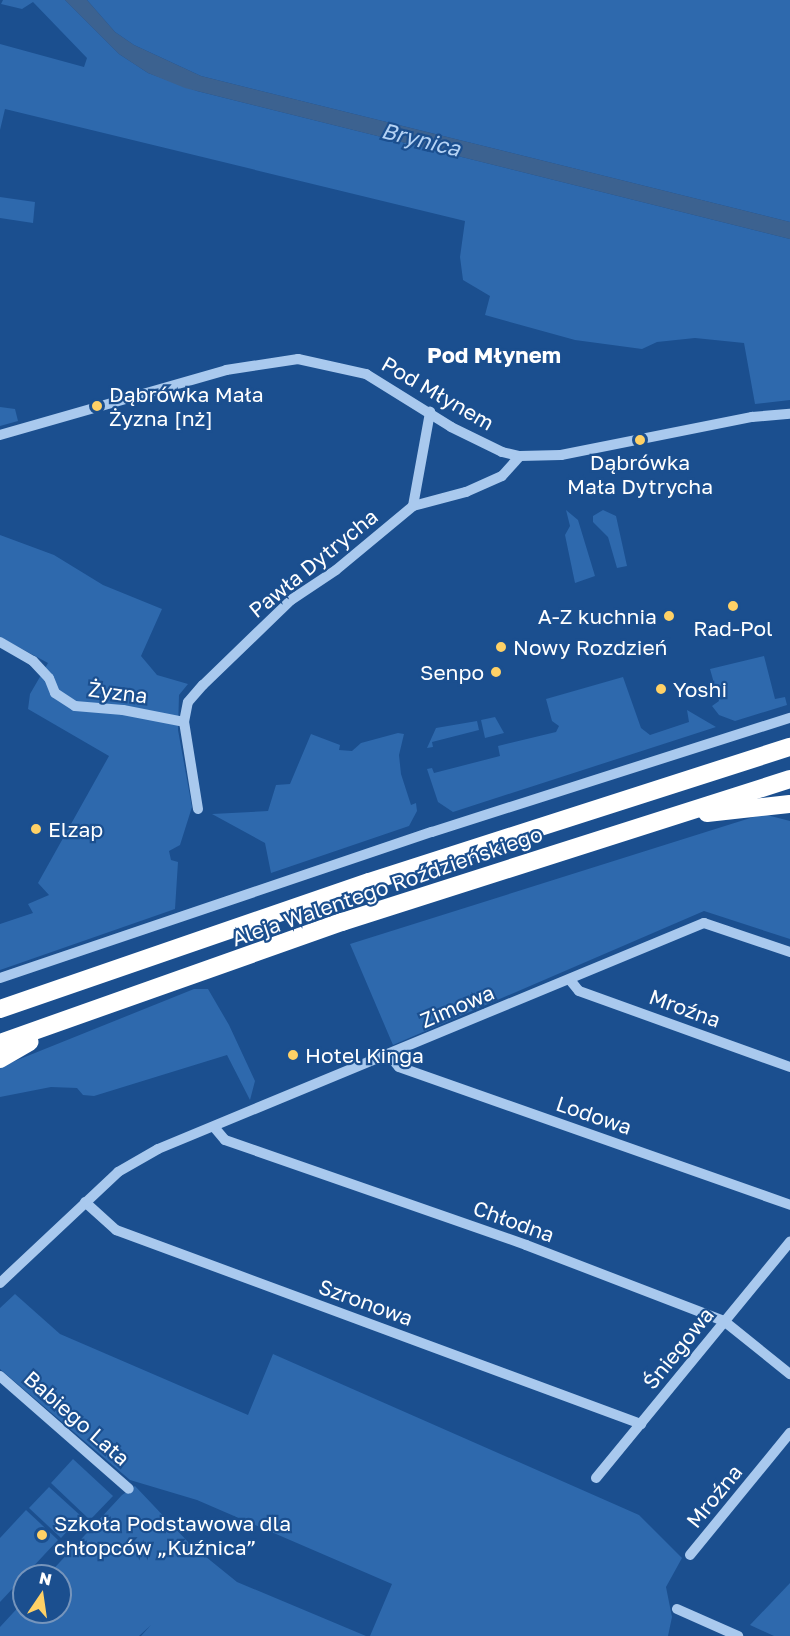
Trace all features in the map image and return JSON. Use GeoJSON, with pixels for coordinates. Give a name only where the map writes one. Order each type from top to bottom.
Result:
{"type":"FeatureCollection","features":[{"type":"Feature","properties":{"kind":"highway","name":"Aleja Walentego Roździeńskiego"},"geometry":{"type":"LineString","coordinates":[[0,1009],[369,882],[790,747]]}},
{"type":"Feature","properties":{"kind":"highway","name":"Aleja Walentego Roździeńskiego"},"geometry":{"type":"LineString","coordinates":[[0,1043],[342,922],[790,779]]}},
{"type":"Feature","properties":{"kind":"highway"},"geometry":{"type":"LineString","coordinates":[[663,818],[790,804]]}},
{"type":"Feature","properties":{"kind":"highway"},"geometry":{"type":"LineString","coordinates":[[0,1004],[26,999]]}},
{"type":"Feature","properties":{"kind":"highway"},"geometry":{"type":"LineString","coordinates":[[0,1059],[63,1020]]}},
{"type":"Feature","properties":{"kind":"street","name":"Pod Młynem"},"geometry":{"type":"LineString","coordinates":[[0,435],[226,370],[298,359],[366,374],[479,442],[520,456],[561,455],[752,417],[790,414]]}},
{"type":"Feature","properties":{"kind":"street"},"geometry":{"type":"LineString","coordinates":[[413,506],[430,412]]}},
{"type":"Feature","properties":{"kind":"street","name":"Pawła Dytrycha"},"geometry":{"type":"LineString","coordinates":[[198,809],[184,722],[188,702],[203,684],[291,600],[352,558],[413,506],[466,492],[502,476],[520,456]]}},
{"type":"Feature","properties":{"kind":"street","name":"Żyzna"},"geometry":{"type":"LineString","coordinates":[[0,642],[33,661],[49,678],[55,693],[75,706],[123,710],[184,722]]}},
{"type":"Feature","properties":{"kind":"street","name":"Aleja Walentego Roździeńskiego"},"geometry":{"type":"LineString","coordinates":[[0,978],[466,821],[790,718]]}},
{"type":"Feature","properties":{"kind":"street","name":"Zimowa"},"geometry":{"type":"LineString","coordinates":[[0,1283],[85,1202],[136,1160],[704,924],[790,952]]}},
{"type":"Feature","properties":{"kind":"street","name":"Mroźna"},"geometry":{"type":"LineString","coordinates":[[570,980],[579,991],[790,1067]]}},
{"type":"Feature","properties":{"kind":"street","name":"Lodowa"},"geometry":{"type":"LineString","coordinates":[[390,1056],[399,1067],[790,1205]]}},
{"type":"Feature","properties":{"kind":"street","name":"Chłodna"},"geometry":{"type":"LineString","coordinates":[[214,1128],[225,1140],[526,1245],[724,1321],[790,1374]]}},
{"type":"Feature","properties":{"kind":"street","name":"Szronowa"},"geometry":{"type":"LineString","coordinates":[[85,1202],[116,1230],[641,1424]]}},
{"type":"Feature","properties":{"kind":"street","name":"Śniegowa"},"geometry":{"type":"LineString","coordinates":[[597,1478],[790,1242]]}},
{"type":"Feature","properties":{"kind":"street","name":"Babiego Lata"},"geometry":{"type":"LineString","coordinates":[[0,1376],[129,1489]]}},
{"type":"Feature","properties":{"kind":"street","name":"Mroźna"},"geometry":{"type":"LineString","coordinates":[[690,1555],[790,1433]]}},
{"type":"Feature","properties":{"kind":"street"},"geometry":{"type":"LineString","coordinates":[[677,1609],[738,1636]]}},
{"type":"Feature","properties":{"kind":"shaded area"},"geometry":{"type":"Polygon","coordinates":[[[3,0],[65,0],[119,54],[148,73],[197,91],[790,239],[790,400],[755,404],[744,343],[695,338],[657,342],[642,349],[575,340],[485,315],[490,296],[463,280],[460,257],[465,221],[5,109],[0,130],[0,44],[84,67],[87,58],[33,2],[22,9],[1,4],[3,0]]]}},
{"type":"Feature","properties":{"kind":"shaded area"},"geometry":{"type":"Polygon","coordinates":[[[87,0],[790,0],[790,222],[201,76],[134,45],[115,32],[87,0]]]}},
{"type":"Feature","properties":{"kind":"shaded area"},"geometry":{"type":"Polygon","coordinates":[[[0,197],[35,202],[33,223],[0,218],[0,197]]]}},
{"type":"Feature","properties":{"kind":"shaded area"},"geometry":{"type":"Polygon","coordinates":[[[0,407],[15,409],[18,421],[0,426],[0,407]]]}},
{"type":"Feature","properties":{"kind":"shaded area"},"geometry":{"type":"Polygon","coordinates":[[[566,510],[578,520],[595,576],[575,583],[565,535],[570,526],[566,510]]]}},
{"type":"Feature","properties":{"kind":"shaded area"},"geometry":{"type":"Polygon","coordinates":[[[603,510],[616,516],[627,566],[617,568],[608,537],[593,522],[593,516],[603,510]]]}},
{"type":"Feature","properties":{"kind":"shaded area"},"geometry":{"type":"Polygon","coordinates":[[[0,535],[54,555],[103,585],[162,609],[141,656],[157,675],[188,684],[179,695],[178,730],[192,807],[180,845],[169,851],[171,860],[178,862],[175,909],[0,970],[0,924],[33,913],[28,904],[49,895],[38,883],[109,756],[28,709],[30,694],[48,663],[0,637],[0,535]]]}},
{"type":"Feature","properties":{"kind":"shaded area"},"geometry":{"type":"Polygon","coordinates":[[[764,656],[775,699],[785,697],[787,705],[735,721],[719,715],[712,706],[719,701],[710,669],[764,656]]]}},
{"type":"Feature","properties":{"kind":"shaded area"},"geometry":{"type":"Polygon","coordinates":[[[623,677],[641,728],[650,735],[689,722],[687,710],[716,727],[453,812],[438,802],[427,769],[432,768],[434,773],[500,756],[498,746],[556,732],[559,726],[552,721],[546,699],[623,677]]]}},
{"type":"Feature","properties":{"kind":"shaded area"},"geometry":{"type":"Polygon","coordinates":[[[495,717],[504,733],[485,738],[481,720],[495,717]]]}},
{"type":"Feature","properties":{"kind":"shaded area"},"geometry":{"type":"Polygon","coordinates":[[[477,721],[479,730],[432,742],[433,747],[427,748],[436,728],[477,721]]]}},
{"type":"Feature","properties":{"kind":"shaded area"},"geometry":{"type":"Polygon","coordinates":[[[398,733],[404,734],[399,755],[401,774],[411,805],[416,803],[417,811],[409,826],[271,873],[265,843],[212,814],[268,811],[276,785],[290,784],[311,734],[340,745],[339,750],[352,751],[361,743],[398,733]]]}},
{"type":"Feature","properties":{"kind":"shaded area"},"geometry":{"type":"Polygon","coordinates":[[[763,814],[790,821],[790,939],[704,911],[393,1045],[350,944],[763,814]]]}},
{"type":"Feature","properties":{"kind":"shaded area"},"geometry":{"type":"Polygon","coordinates":[[[194,989],[208,989],[229,1025],[255,1081],[250,1100],[227,1055],[94,1096],[83,1095],[77,1088],[51,1087],[0,1097],[0,1067],[194,989]]]}},
{"type":"Feature","properties":{"kind":"shaded area"},"geometry":{"type":"Polygon","coordinates":[[[15,1294],[60,1334],[248,1415],[273,1354],[639,1515],[682,1558],[666,1587],[672,1617],[668,1636],[370,1636],[392,1584],[197,1500],[130,1480],[0,1369],[0,1308],[15,1294]]]}},
{"type":"Feature","properties":{"kind":"shaded area"},"geometry":{"type":"Polygon","coordinates":[[[73,1459],[113,1496],[90,1520],[51,1483],[73,1459]]]}},
{"type":"Feature","properties":{"kind":"shaded area"},"geometry":{"type":"Polygon","coordinates":[[[135,1486],[190,1544],[237,1582],[366,1636],[141,1636],[151,1625],[139,1636],[0,1636],[0,1627],[12,1614],[12,1624],[72,1624],[72,1564],[58,1564],[122,1495],[135,1486]]]}},
{"type":"Feature","properties":{"kind":"shaded area"},"geometry":{"type":"Polygon","coordinates":[[[49,1487],[81,1516],[61,1538],[29,1508],[49,1487]]]}},
{"type":"Feature","properties":{"kind":"shaded area"},"geometry":{"type":"Polygon","coordinates":[[[26,1510],[58,1540],[36,1564],[12,1564],[12,1589],[0,1602],[0,1538],[26,1510]]]}},
{"type":"Feature","properties":{"kind":"shaded area"},"geometry":{"type":"Polygon","coordinates":[[[790,1583],[790,1636],[774,1636],[750,1625],[790,1583]]]}},
{"type":"Feature","properties":{"kind":"water","name":"Brynica"},"geometry":{"type":"Polygon","coordinates":[[[65,0],[87,0],[115,32],[134,45],[201,76],[790,222],[790,239],[185,88],[148,73],[119,54],[65,0]]]}},
{"type":"Feature","properties":{"kind":"place","name":"Dąbrówka Mała Żyzna [nż]"},"geometry":{"type":"Point","coordinates":[97,406]}},
{"type":"Feature","properties":{"kind":"place","name":"Dąbrówka Mała Dytrycha"},"geometry":{"type":"Point","coordinates":[640,440]}},
{"type":"Feature","properties":{"kind":"place","name":"Rad-Pol"},"geometry":{"type":"Point","coordinates":[733,606]}},
{"type":"Feature","properties":{"kind":"place","name":"A-Z kuchnia"},"geometry":{"type":"Point","coordinates":[669,616]}},
{"type":"Feature","properties":{"kind":"place","name":"Nowy Rozdzień"},"geometry":{"type":"Point","coordinates":[501,647]}},
{"type":"Feature","properties":{"kind":"place","name":"Senpo"},"geometry":{"type":"Point","coordinates":[496,672]}},
{"type":"Feature","properties":{"kind":"place","name":"Yoshi"},"geometry":{"type":"Point","coordinates":[661,689]}},
{"type":"Feature","properties":{"kind":"place","name":"Elzap"},"geometry":{"type":"Point","coordinates":[36,829]}},
{"type":"Feature","properties":{"kind":"place","name":"Hotel Kinga"},"geometry":{"type":"Point","coordinates":[293,1055]}},
{"type":"Feature","properties":{"kind":"place","name":"Szkoła Podstawowa dla chłopców „Kuźnica”"},"geometry":{"type":"Point","coordinates":[42,1535]}},
{"type":"Feature","properties":{"kind":"district","name":"Pod Młynem"},"geometry":{"type":"Point","coordinates":[494,355]}}]}
